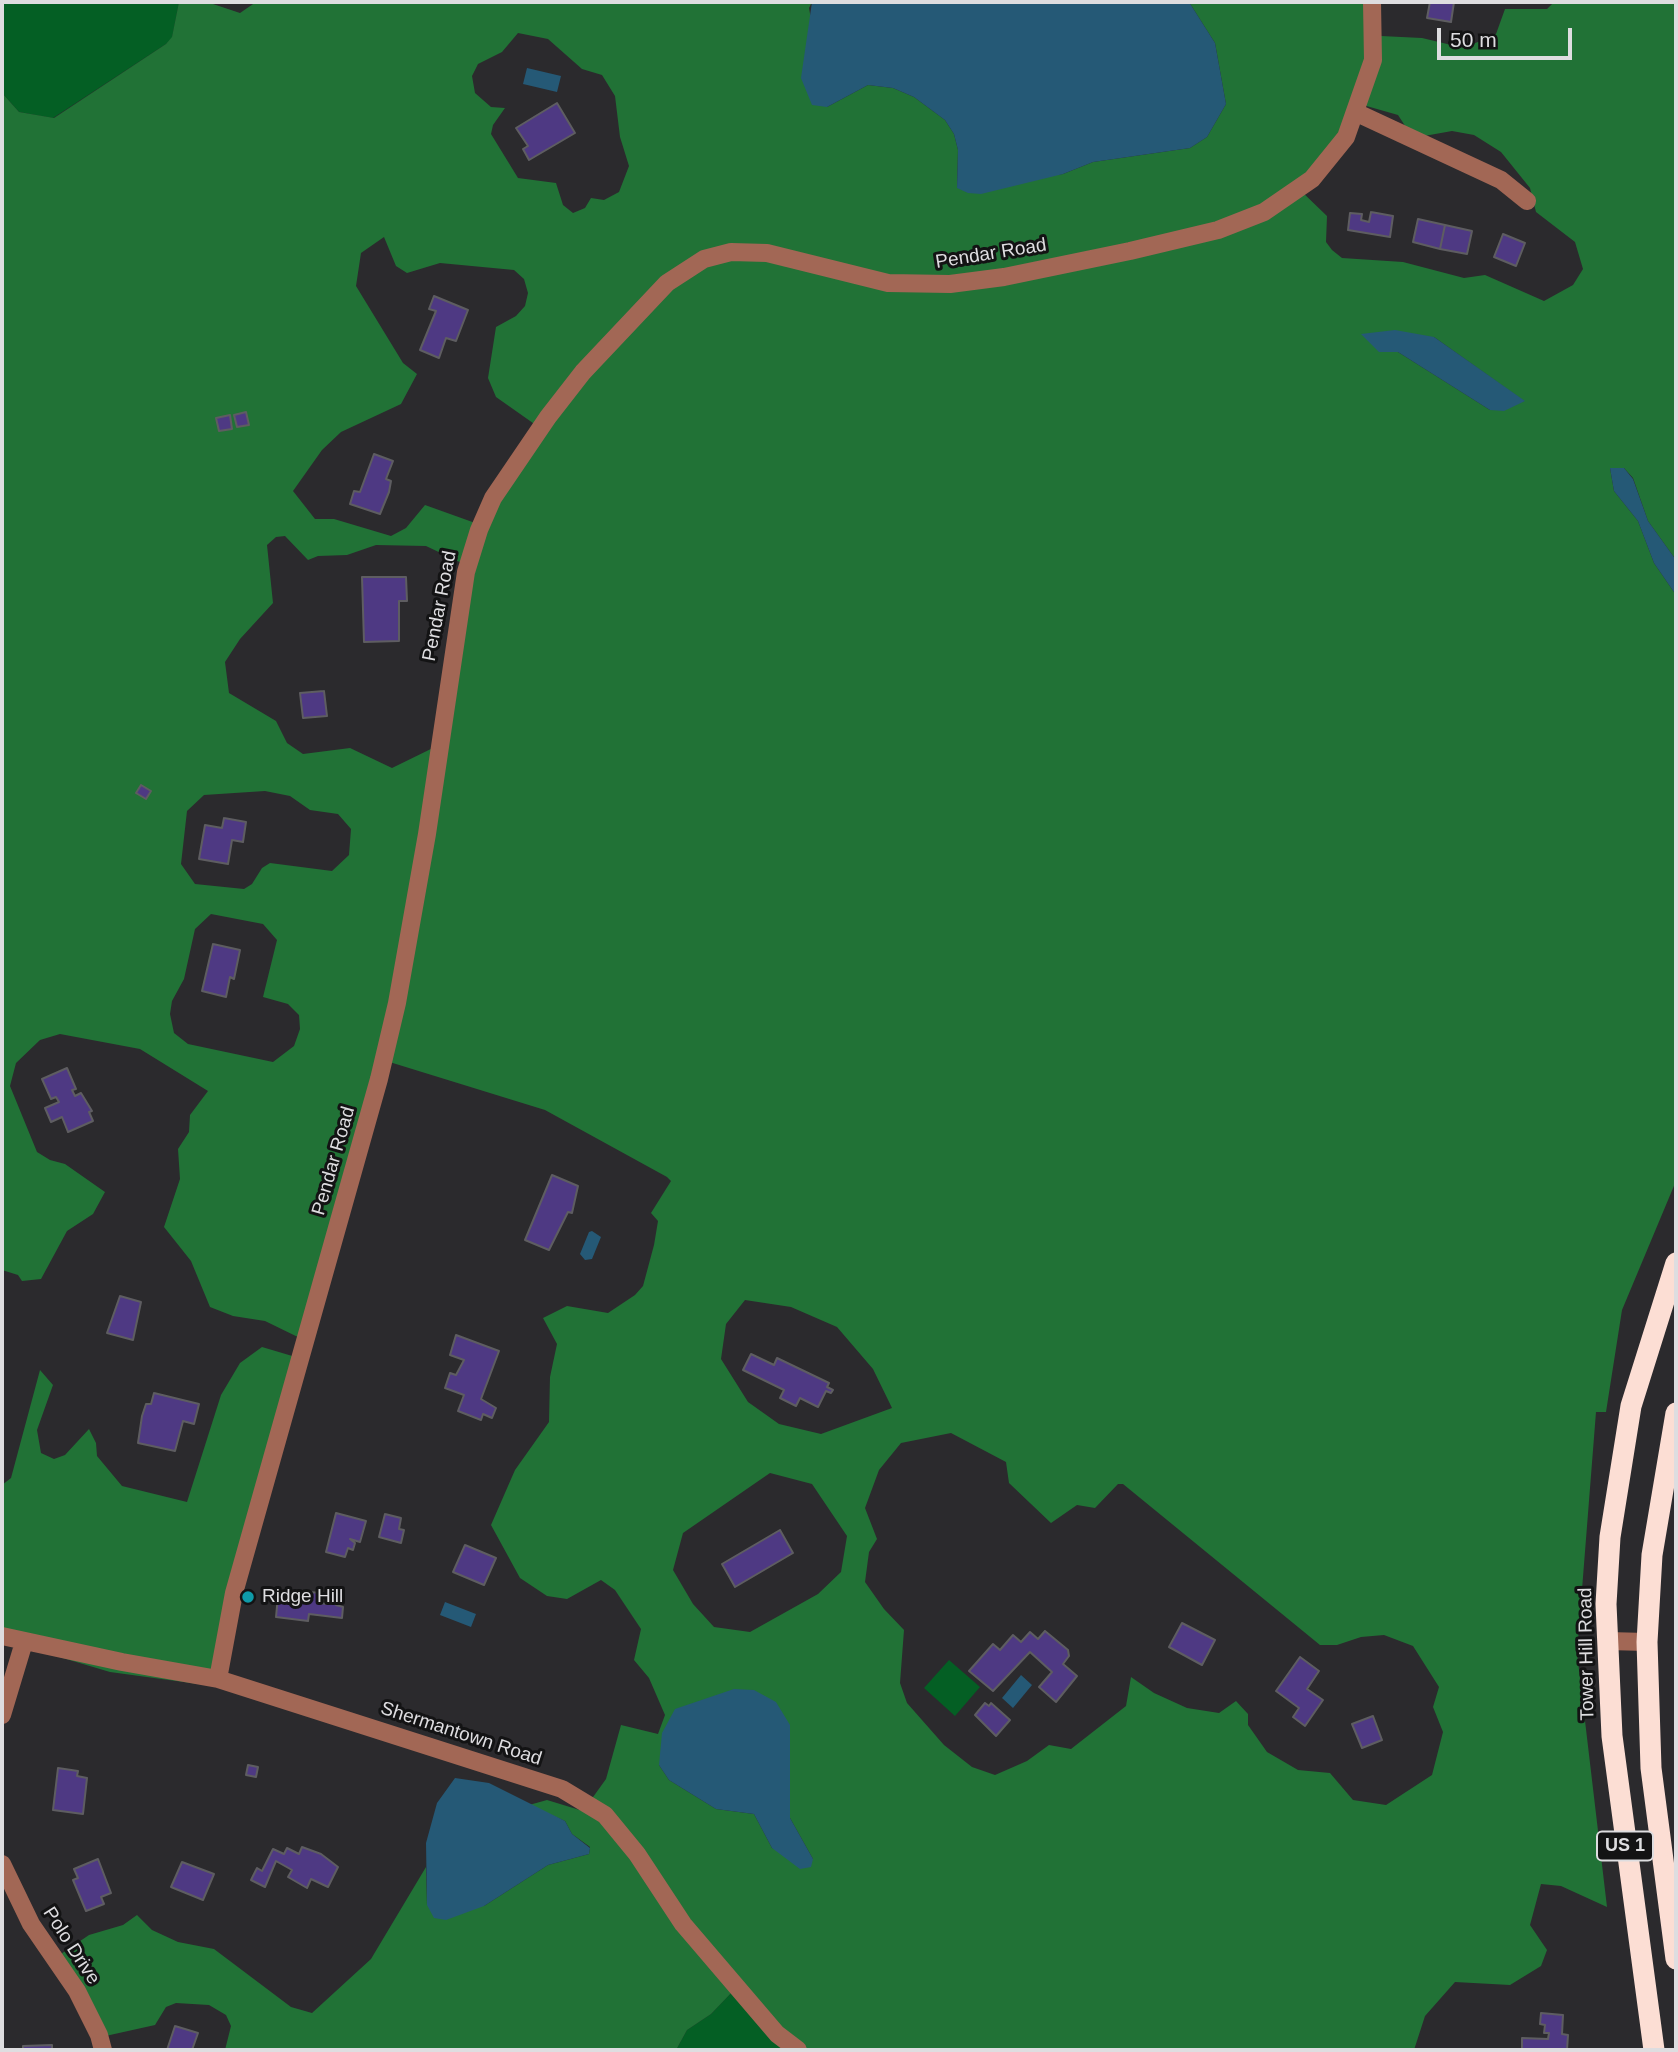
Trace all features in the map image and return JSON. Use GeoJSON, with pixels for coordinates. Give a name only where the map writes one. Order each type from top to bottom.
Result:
{"type":"FeatureCollection","features":[{"type":"Feature","properties":{"kind":"highway","name":"Tower Hill Road"},"geometry":{"type":"LineString","coordinates":[[1654,2050],[1619,1801],[1607,1641],[1610,1537],[1619,1471],[1631,1406],[1676,1263]]}},
{"type":"Feature","properties":{"kind":"highway","name":"US 1"},"geometry":{"type":"LineString","coordinates":[[1676,1413],[1652,1555],[1647,1642],[1651,1768],[1676,1959]]}},
{"type":"Feature","properties":{"kind":"street","name":"Pendar Road"},"geometry":{"type":"LineString","coordinates":[[218,1679],[241,1567],[372,1105],[397,1003],[427,834],[466,572],[479,530],[493,498],[548,417],[583,372],[667,283],[704,260],[731,252],[767,253],[888,283],[937,285],[1004,277],[1130,251],[1246,221],[1298,192],[1338,149],[1356,112],[1373,60],[1372,2]]}},
{"type":"Feature","properties":{"kind":"street"},"geometry":{"type":"LineString","coordinates":[[1356,112],[1502,180],[1527,201]]}},
{"type":"Feature","properties":{"kind":"street","name":"Shermantown Road"},"geometry":{"type":"LineString","coordinates":[[2,1636],[24,1643],[218,1679],[562,1789],[605,1815],[637,1854],[683,1924],[777,2034],[798,2050]]}},
{"type":"Feature","properties":{"kind":"street"},"geometry":{"type":"LineString","coordinates":[[1607,1641],[1647,1642]]}},
{"type":"Feature","properties":{"kind":"street"},"geometry":{"type":"LineString","coordinates":[[2,1715],[24,1643]]}},
{"type":"Feature","properties":{"kind":"street","name":"Polo Drive"},"geometry":{"type":"LineString","coordinates":[[2,1864],[31,1924],[77,1991],[99,2035],[103,2050]]}},
{"type":"Feature","properties":{"kind":"green space"},"geometry":{"type":"Polygon","coordinates":[[[2,2],[179,2],[172,38],[166,44],[53,118],[19,112],[2,93],[2,2]]]}},
{"type":"Feature","properties":{"kind":"green space"},"geometry":{"type":"Polygon","coordinates":[[[179,2],[207,2],[240,13],[256,2],[812,2],[809,8],[827,107],[868,85],[893,88],[914,97],[945,120],[954,134],[958,150],[957,188],[1063,174],[1093,162],[1190,148],[1207,137],[1226,104],[1215,43],[1189,2],[1373,2],[1381,36],[1422,38],[1464,48],[1496,34],[1505,9],[1547,9],[1554,2],[1676,2],[1676,560],[1648,521],[1633,478],[1624,468],[1610,468],[1614,491],[1638,521],[1654,563],[1676,595],[1676,1181],[1622,1310],[1606,1412],[1596,1412],[1577,1653],[1607,1907],[1561,1886],[1541,1884],[1530,1925],[1547,1950],[1541,1966],[1510,1985],[1455,1982],[1425,2016],[1414,2050],[800,2050],[734,1990],[711,2014],[687,2030],[676,2050],[225,2050],[231,2026],[226,2015],[209,2005],[176,2003],[166,2007],[155,2025],[101,2037],[58,1956],[89,1935],[123,1925],[137,1915],[152,1930],[178,1942],[214,1949],[291,2007],[312,2013],[371,1959],[426,1867],[427,1905],[484,1906],[548,1865],[589,1854],[590,1847],[572,1834],[565,1821],[529,1805],[547,1800],[583,1811],[606,1779],[621,1725],[658,1734],[665,1715],[649,1678],[634,1660],[641,1629],[615,1590],[601,1580],[567,1599],[547,1596],[520,1578],[491,1525],[515,1470],[549,1422],[550,1377],[557,1344],[543,1318],[567,1306],[608,1313],[635,1295],[643,1286],[658,1221],[651,1213],[671,1181],[667,1177],[545,1110],[383,1060],[304,1340],[265,1321],[233,1316],[210,1307],[191,1261],[164,1227],[180,1179],[178,1149],[189,1132],[190,1115],[208,1091],[140,1049],[60,1034],[40,1040],[16,1063],[10,1086],[37,1152],[50,1160],[65,1164],[105,1192],[93,1214],[67,1231],[41,1279],[22,1281],[18,1275],[2,1270],[2,93],[19,112],[54,118],[166,44],[172,37],[179,2]],[[518,33],[502,52],[478,64],[472,76],[475,93],[491,107],[505,108],[493,125],[491,134],[518,178],[556,183],[563,205],[573,213],[585,208],[591,198],[604,200],[619,192],[629,166],[620,137],[615,96],[602,75],[582,69],[548,39],[518,33]],[[1363,105],[1300,190],[1327,216],[1326,242],[1342,258],[1403,262],[1464,278],[1485,275],[1544,301],[1573,285],[1583,269],[1575,242],[1536,212],[1530,188],[1501,152],[1474,135],[1452,131],[1413,138],[1398,115],[1363,105]],[[384,237],[361,253],[356,286],[403,363],[417,374],[401,404],[341,432],[322,450],[293,491],[315,519],[334,519],[391,536],[406,528],[425,505],[478,524],[540,428],[496,397],[488,378],[496,327],[516,316],[525,306],[528,293],[524,279],[514,270],[440,263],[407,273],[396,266],[384,237]],[[1434,337],[1398,352],[1490,410],[1524,401],[1434,337]],[[285,536],[276,537],[267,545],[273,603],[240,639],[225,662],[229,693],[276,721],[287,743],[303,754],[350,748],[392,768],[439,745],[466,565],[426,546],[376,545],[347,555],[318,556],[308,560],[285,536]],[[265,791],[204,795],[187,811],[181,864],[195,884],[244,889],[252,884],[262,868],[270,863],[332,871],[349,855],[351,829],[338,814],[310,810],[290,796],[265,791]],[[211,914],[195,929],[184,979],[172,1001],[170,1014],[174,1033],[188,1044],[273,1062],[294,1046],[300,1029],[299,1015],[288,1004],[263,997],[277,940],[263,924],[211,914]],[[745,1300],[726,1324],[721,1359],[748,1402],[779,1424],[821,1434],[892,1408],[873,1369],[837,1327],[791,1307],[745,1300]],[[951,1433],[901,1443],[879,1470],[865,1508],[877,1539],[869,1552],[865,1582],[884,1609],[904,1630],[900,1683],[907,1703],[944,1745],[972,1767],[995,1775],[1027,1761],[1049,1745],[1071,1749],[1126,1706],[1131,1677],[1154,1693],[1187,1708],[1219,1713],[1236,1701],[1248,1714],[1248,1725],[1267,1752],[1298,1770],[1330,1773],[1353,1800],[1386,1805],[1432,1775],[1443,1732],[1433,1707],[1439,1687],[1413,1646],[1384,1635],[1361,1637],[1337,1645],[1320,1645],[1123,1484],[1118,1484],[1095,1508],[1077,1505],[1051,1523],[1009,1483],[1006,1462],[951,1433]],[[770,1473],[683,1533],[673,1570],[693,1604],[714,1627],[750,1632],[818,1594],[841,1572],[847,1536],[812,1484],[770,1473]],[[659,1765],[669,1780],[716,1809],[754,1814],[772,1848],[813,1859],[790,1818],[789,1803],[659,1765]]]}},
{"type":"Feature","properties":{"kind":"green space"},"geometry":{"type":"Polygon","coordinates":[[[262,1347],[299,1358],[213,1686],[110,1672],[2,1640],[2,1485],[11,1478],[40,1370],[53,1385],[37,1430],[41,1453],[54,1459],[65,1455],[89,1429],[96,1443],[97,1456],[122,1486],[187,1502],[221,1395],[240,1363],[262,1347]]]}},
{"type":"Feature","properties":{"kind":"green space"},"geometry":{"type":"Polygon","coordinates":[[[949,1660],[980,1687],[955,1716],[924,1688],[949,1660]]]}},
{"type":"Feature","properties":{"kind":"green space"},"geometry":{"type":"Polygon","coordinates":[[[734,1990],[800,2050],[676,2050],[687,2030],[711,2014],[734,1990]]]}},
{"type":"Feature","properties":{"kind":"water"},"geometry":{"type":"Polygon","coordinates":[[[812,2],[1189,2],[1215,43],[1226,104],[1207,137],[1190,148],[1093,162],[1063,174],[981,194],[968,193],[957,188],[958,150],[954,134],[945,120],[914,97],[893,88],[868,85],[827,107],[812,105],[801,78],[812,2]]]}},
{"type":"Feature","properties":{"kind":"water"},"geometry":{"type":"Polygon","coordinates":[[[527,68],[561,76],[557,92],[523,84],[527,68]]]}},
{"type":"Feature","properties":{"kind":"water"},"geometry":{"type":"Polygon","coordinates":[[[1395,330],[1434,337],[1525,401],[1504,411],[1490,410],[1398,352],[1379,352],[1361,334],[1395,330]]]}},
{"type":"Feature","properties":{"kind":"water"},"geometry":{"type":"Polygon","coordinates":[[[1610,468],[1624,468],[1633,479],[1648,521],[1676,560],[1676,595],[1654,563],[1638,521],[1614,491],[1610,468]]]}},
{"type":"Feature","properties":{"kind":"water"},"geometry":{"type":"Polygon","coordinates":[[[589,1232],[601,1237],[592,1259],[585,1260],[580,1254],[589,1232]]]}},
{"type":"Feature","properties":{"kind":"water"},"geometry":{"type":"Polygon","coordinates":[[[445,1602],[476,1614],[471,1627],[440,1615],[445,1602]]]}},
{"type":"Feature","properties":{"kind":"water"},"geometry":{"type":"Polygon","coordinates":[[[1021,1675],[1032,1685],[1013,1708],[1002,1698],[1021,1675]]]}},
{"type":"Feature","properties":{"kind":"water"},"geometry":{"type":"Polygon","coordinates":[[[734,1689],[754,1690],[776,1702],[790,1725],[790,1818],[813,1859],[811,1867],[800,1869],[772,1848],[754,1814],[716,1809],[669,1780],[659,1765],[662,1733],[675,1709],[734,1689]]]}},
{"type":"Feature","properties":{"kind":"water"},"geometry":{"type":"Polygon","coordinates":[[[455,1778],[489,1783],[565,1821],[572,1834],[590,1848],[589,1854],[548,1865],[484,1906],[446,1920],[434,1918],[427,1905],[426,1843],[437,1803],[455,1778]]]}},
{"type":"Feature","properties":{"kind":"building"},"geometry":{"type":"Polygon","coordinates":[[[1430,2],[1454,2],[1451,22],[1427,18],[1430,2]]]}},
{"type":"Feature","properties":{"kind":"building"},"geometry":{"type":"Polygon","coordinates":[[[557,103],[575,133],[529,160],[523,149],[528,146],[516,128],[557,103]]]}},
{"type":"Feature","properties":{"kind":"building"},"geometry":{"type":"Polygon","coordinates":[[[1371,212],[1393,216],[1390,237],[1348,230],[1350,213],[1362,214],[1361,220],[1369,222],[1371,212]]]}},
{"type":"Feature","properties":{"kind":"building"},"geometry":{"type":"Polygon","coordinates":[[[1418,219],[1445,225],[1440,249],[1413,242],[1418,219]]]}},
{"type":"Feature","properties":{"kind":"building"},"geometry":{"type":"Polygon","coordinates":[[[1445,225],[1472,231],[1467,254],[1440,249],[1445,225]]]}},
{"type":"Feature","properties":{"kind":"building"},"geometry":{"type":"Polygon","coordinates":[[[1503,234],[1525,243],[1516,266],[1494,257],[1503,234]]]}},
{"type":"Feature","properties":{"kind":"building"},"geometry":{"type":"Polygon","coordinates":[[[434,296],[468,310],[456,341],[446,338],[439,358],[420,350],[436,311],[429,309],[434,296]]]}},
{"type":"Feature","properties":{"kind":"building"},"geometry":{"type":"Polygon","coordinates":[[[246,412],[249,425],[237,427],[234,415],[246,412]]]}},
{"type":"Feature","properties":{"kind":"building"},"geometry":{"type":"Polygon","coordinates":[[[230,415],[232,429],[219,431],[216,418],[230,415]]]}},
{"type":"Feature","properties":{"kind":"building"},"geometry":{"type":"Polygon","coordinates":[[[374,454],[393,461],[386,479],[391,481],[389,492],[380,514],[350,504],[354,491],[360,492],[374,454]]]}},
{"type":"Feature","properties":{"kind":"building"},"geometry":{"type":"Polygon","coordinates":[[[362,577],[406,577],[407,601],[399,601],[399,641],[364,642],[362,577]]]}},
{"type":"Feature","properties":{"kind":"building"},"geometry":{"type":"Polygon","coordinates":[[[324,691],[327,716],[303,718],[300,693],[324,691]]]}},
{"type":"Feature","properties":{"kind":"building"},"geometry":{"type":"Polygon","coordinates":[[[141,785],[151,791],[146,799],[136,793],[141,785]]]}},
{"type":"Feature","properties":{"kind":"building"},"geometry":{"type":"Polygon","coordinates":[[[224,818],[246,822],[243,842],[232,840],[228,864],[199,859],[205,825],[222,828],[224,818]]]}},
{"type":"Feature","properties":{"kind":"building"},"geometry":{"type":"Polygon","coordinates":[[[213,944],[240,950],[234,979],[230,977],[226,997],[202,991],[213,944]]]}},
{"type":"Feature","properties":{"kind":"building"},"geometry":{"type":"Polygon","coordinates":[[[67,1068],[76,1089],[72,1090],[75,1096],[81,1093],[92,1111],[89,1112],[93,1121],[68,1132],[62,1117],[51,1122],[45,1108],[59,1102],[56,1097],[51,1099],[42,1079],[67,1068]]]}},
{"type":"Feature","properties":{"kind":"building"},"geometry":{"type":"Polygon","coordinates":[[[552,1175],[578,1186],[572,1213],[568,1212],[549,1250],[525,1240],[552,1175]]]}},
{"type":"Feature","properties":{"kind":"building"},"geometry":{"type":"Polygon","coordinates":[[[120,1296],[141,1302],[133,1340],[107,1333],[120,1296]]]}},
{"type":"Feature","properties":{"kind":"building"},"geometry":{"type":"Polygon","coordinates":[[[456,1335],[499,1351],[481,1399],[496,1408],[492,1418],[483,1414],[481,1420],[458,1411],[464,1395],[445,1388],[450,1373],[456,1375],[464,1360],[450,1355],[456,1335]]]}},
{"type":"Feature","properties":{"kind":"building"},"geometry":{"type":"Polygon","coordinates":[[[751,1354],[774,1365],[777,1358],[829,1383],[827,1387],[833,1390],[831,1393],[826,1391],[818,1407],[800,1398],[796,1406],[780,1398],[784,1390],[743,1370],[751,1354]]]}},
{"type":"Feature","properties":{"kind":"building"},"geometry":{"type":"Polygon","coordinates":[[[154,1393],[199,1404],[194,1424],[183,1421],[175,1451],[138,1443],[142,1416],[146,1404],[151,1404],[154,1393]]]}},
{"type":"Feature","properties":{"kind":"building"},"geometry":{"type":"Polygon","coordinates":[[[336,1513],[366,1521],[360,1542],[350,1539],[355,1543],[353,1550],[348,1548],[345,1557],[326,1552],[336,1513]]]}},
{"type":"Feature","properties":{"kind":"building"},"geometry":{"type":"Polygon","coordinates":[[[385,1514],[401,1518],[399,1529],[404,1530],[401,1543],[379,1537],[385,1514]]]}},
{"type":"Feature","properties":{"kind":"building"},"geometry":{"type":"Polygon","coordinates":[[[780,1530],[793,1553],[735,1587],[722,1564],[780,1530]]]}},
{"type":"Feature","properties":{"kind":"building"},"geometry":{"type":"Polygon","coordinates":[[[465,1545],[496,1558],[484,1585],[453,1572],[465,1545]]]}},
{"type":"Feature","properties":{"kind":"building"},"geometry":{"type":"Polygon","coordinates":[[[310,1592],[320,1593],[318,1603],[328,1604],[329,1599],[337,1601],[336,1605],[343,1607],[342,1618],[309,1614],[308,1621],[276,1617],[278,1596],[283,1593],[309,1596],[310,1592]]]}},
{"type":"Feature","properties":{"kind":"building"},"geometry":{"type":"Polygon","coordinates":[[[1182,1623],[1215,1640],[1202,1665],[1169,1647],[1182,1623]]]}},
{"type":"Feature","properties":{"kind":"building"},"geometry":{"type":"Polygon","coordinates":[[[1045,1631],[1068,1650],[1069,1656],[1063,1664],[1077,1676],[1056,1702],[1039,1687],[1052,1672],[1030,1652],[993,1691],[969,1671],[993,1644],[1000,1650],[1013,1635],[1021,1642],[1030,1632],[1038,1639],[1045,1631]]]}},
{"type":"Feature","properties":{"kind":"building"},"geometry":{"type":"Polygon","coordinates":[[[1300,1657],[1319,1671],[1307,1689],[1323,1700],[1305,1726],[1293,1717],[1299,1708],[1276,1691],[1300,1657]]]}},
{"type":"Feature","properties":{"kind":"building"},"geometry":{"type":"Polygon","coordinates":[[[985,1703],[989,1706],[991,1703],[1010,1720],[996,1736],[975,1715],[985,1703]]]}},
{"type":"Feature","properties":{"kind":"building"},"geometry":{"type":"Polygon","coordinates":[[[1373,1716],[1382,1740],[1362,1748],[1352,1724],[1373,1716]]]}},
{"type":"Feature","properties":{"kind":"building"},"geometry":{"type":"Polygon","coordinates":[[[248,1765],[258,1767],[256,1777],[246,1775],[248,1765]]]}},
{"type":"Feature","properties":{"kind":"building"},"geometry":{"type":"Polygon","coordinates":[[[58,1768],[78,1771],[77,1776],[87,1778],[83,1814],[53,1810],[58,1768]]]}},
{"type":"Feature","properties":{"kind":"building"},"geometry":{"type":"Polygon","coordinates":[[[302,1847],[321,1854],[338,1867],[328,1887],[311,1879],[307,1888],[288,1877],[292,1870],[276,1861],[265,1887],[251,1880],[257,1868],[262,1871],[273,1849],[284,1854],[287,1848],[299,1854],[302,1847]]]}},
{"type":"Feature","properties":{"kind":"building"},"geometry":{"type":"Polygon","coordinates":[[[98,1859],[111,1893],[101,1897],[104,1904],[86,1911],[73,1880],[78,1878],[74,1869],[98,1859]]]}},
{"type":"Feature","properties":{"kind":"building"},"geometry":{"type":"Polygon","coordinates":[[[182,1862],[214,1874],[203,1900],[171,1887],[182,1862]]]}},
{"type":"Feature","properties":{"kind":"building"},"geometry":{"type":"Polygon","coordinates":[[[1541,2013],[1563,2015],[1562,2034],[1568,2035],[1567,2050],[1522,2050],[1522,2038],[1548,2039],[1549,2033],[1544,2033],[1545,2025],[1540,2024],[1541,2013]]]}},
{"type":"Feature","properties":{"kind":"building"},"geometry":{"type":"Polygon","coordinates":[[[175,2026],[198,2033],[192,2050],[167,2050],[175,2026]]]}},
{"type":"Feature","properties":{"kind":"building"},"geometry":{"type":"Polygon","coordinates":[[[52,2045],[52,2050],[23,2050],[23,2046],[52,2045]]]}},
{"type":"Feature","properties":{"kind":"place","name":"Ridge Hill"},"geometry":{"type":"Point","coordinates":[248,1597]}}]}
